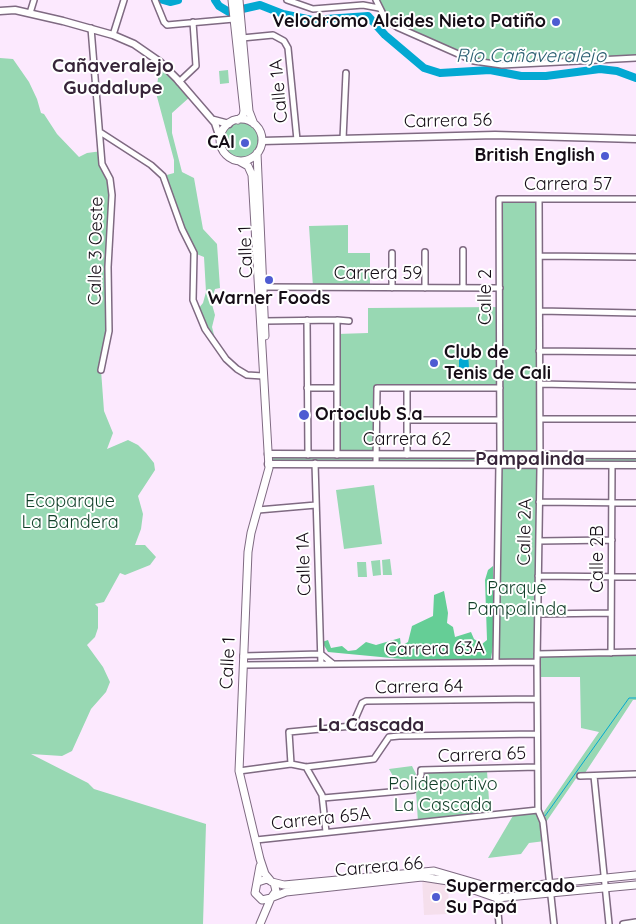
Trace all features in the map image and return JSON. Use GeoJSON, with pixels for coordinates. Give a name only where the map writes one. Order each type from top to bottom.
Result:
{"type":"FeatureCollection","features":[{"type":"Feature","properties":{"kind":"main road"},"geometry":{"type":"LineString","coordinates":[[235,0],[236,16],[244,111],[243,116],[228,124],[220,138],[224,152],[230,158],[239,161],[249,159],[257,153],[262,141],[259,131],[250,116],[242,38],[236,16]]}},
{"type":"Feature","properties":{"kind":"main road"},"geometry":{"type":"LineString","coordinates":[[238,120],[254,124]]}},
{"type":"Feature","properties":{"kind":"main road","name":"Calle 1"},"geometry":{"type":"LineString","coordinates":[[257,153],[263,376],[270,454]]}},
{"type":"Feature","properties":{"kind":"main road","name":"Calle 1"},"geometry":{"type":"LineString","coordinates":[[239,161],[248,166],[252,175],[260,287],[265,321],[270,454],[270,465],[248,552],[239,771],[260,859],[265,874],[271,881]]}},
{"type":"Feature","properties":{"kind":"main road","name":"Calle 1"},"geometry":{"type":"LineString","coordinates":[[258,882],[260,859]]}},
{"type":"Feature","properties":{"kind":"main road","name":"Carrera 66"},"geometry":{"type":"LineString","coordinates":[[271,881],[284,885],[434,871],[496,889],[636,875]]}},
{"type":"Feature","properties":{"kind":"main road","name":"Carrera 66"},"geometry":{"type":"LineString","coordinates":[[272,898],[286,892],[422,877],[448,881],[497,898],[636,885]]}},
{"type":"Feature","properties":{"kind":"main road"},"geometry":{"type":"LineString","coordinates":[[255,924],[259,909],[259,898],[254,890],[258,882],[263,879],[271,881],[276,890],[260,924]]}},
{"type":"Feature","properties":{"kind":"main road"},"geometry":{"type":"LineString","coordinates":[[259,898],[264,900],[272,898]]}},
{"type":"Feature","properties":{"kind":"street"},"geometry":{"type":"LineString","coordinates":[[30,13],[34,0]]}},
{"type":"Feature","properties":{"kind":"street"},"geometry":{"type":"LineString","coordinates":[[113,34],[124,0]]}},
{"type":"Feature","properties":{"kind":"street"},"geometry":{"type":"LineString","coordinates":[[156,0],[164,22],[167,24],[236,16]]}},
{"type":"Feature","properties":{"kind":"street"},"geometry":{"type":"LineString","coordinates":[[287,0],[313,9],[363,5],[379,8]]}},
{"type":"Feature","properties":{"kind":"street"},"geometry":{"type":"LineString","coordinates":[[376,0],[386,20],[397,27],[474,61],[502,65],[636,58]]}},
{"type":"Feature","properties":{"kind":"street"},"geometry":{"type":"LineString","coordinates":[[0,11],[30,13],[113,34],[150,54],[179,82],[212,120],[220,138]]}},
{"type":"Feature","properties":{"kind":"street"},"geometry":{"type":"LineString","coordinates":[[179,82],[196,66],[193,22]]}},
{"type":"Feature","properties":{"kind":"street","name":"Calle 3 Oeste"},"geometry":{"type":"LineString","coordinates":[[91,28],[102,164],[110,179],[112,195],[108,267],[109,331],[101,370]]}},
{"type":"Feature","properties":{"kind":"street","name":"Calle 1A"},"geometry":{"type":"LineString","coordinates":[[242,38],[273,35],[284,41],[290,54],[297,140]]}},
{"type":"Feature","properties":{"kind":"street"},"geometry":{"type":"LineString","coordinates":[[343,139],[346,73]]}},
{"type":"Feature","properties":{"kind":"street"},"geometry":{"type":"LineString","coordinates":[[212,120],[228,124]]}},
{"type":"Feature","properties":{"kind":"street"},"geometry":{"type":"LineString","coordinates":[[100,132],[151,164],[163,176],[182,229],[194,253],[193,300],[205,329],[226,359],[237,370],[248,375],[263,376]]}},
{"type":"Feature","properties":{"kind":"street","name":"Carrera 56"},"geometry":{"type":"LineString","coordinates":[[262,141],[495,135],[636,139]]}},
{"type":"Feature","properties":{"kind":"street","name":"Carrera 57"},"geometry":{"type":"LineString","coordinates":[[500,199],[636,200]]}},
{"type":"Feature","properties":{"kind":"street","name":"Calle 2"},"geometry":{"type":"LineString","coordinates":[[500,199],[500,455]]}},
{"type":"Feature","properties":{"kind":"street","name":"Calle 2A"},"geometry":{"type":"LineString","coordinates":[[539,199],[540,464],[537,767],[538,810],[544,822],[554,924]]}},
{"type":"Feature","properties":{"kind":"street"},"geometry":{"type":"LineString","coordinates":[[463,250],[463,288]]}},
{"type":"Feature","properties":{"kind":"street"},"geometry":{"type":"LineString","coordinates":[[425,252],[425,288]]}},
{"type":"Feature","properties":{"kind":"street"},"geometry":{"type":"LineString","coordinates":[[392,253],[392,288]]}},
{"type":"Feature","properties":{"kind":"street"},"geometry":{"type":"LineString","coordinates":[[540,256],[636,257]]}},
{"type":"Feature","properties":{"kind":"street","name":"Carrera 59"},"geometry":{"type":"LineString","coordinates":[[260,287],[500,288]]}},
{"type":"Feature","properties":{"kind":"street"},"geometry":{"type":"LineString","coordinates":[[540,311],[636,313]]}},
{"type":"Feature","properties":{"kind":"street"},"geometry":{"type":"LineString","coordinates":[[307,320],[308,455]]}},
{"type":"Feature","properties":{"kind":"street"},"geometry":{"type":"LineString","coordinates":[[337,320],[338,455]]}},
{"type":"Feature","properties":{"kind":"street"},"geometry":{"type":"LineString","coordinates":[[265,321],[349,320]]}},
{"type":"Feature","properties":{"kind":"street"},"geometry":{"type":"LineString","coordinates":[[540,351],[636,352]]}},
{"type":"Feature","properties":{"kind":"street"},"geometry":{"type":"LineString","coordinates":[[540,384],[636,386]]}},
{"type":"Feature","properties":{"kind":"street"},"geometry":{"type":"LineString","coordinates":[[308,388],[337,388]]}},
{"type":"Feature","properties":{"kind":"street"},"geometry":{"type":"LineString","coordinates":[[376,463],[377,388],[500,388]]}},
{"type":"Feature","properties":{"kind":"street"},"geometry":{"type":"LineString","coordinates":[[407,388],[407,455]]}},
{"type":"Feature","properties":{"kind":"street"},"geometry":{"type":"LineString","coordinates":[[540,418],[636,420]]}},
{"type":"Feature","properties":{"kind":"street"},"geometry":{"type":"LineString","coordinates":[[407,420],[500,420]]}},
{"type":"Feature","properties":{"kind":"street","name":"Carrera 62"},"geometry":{"type":"LineString","coordinates":[[270,454],[636,455]]}},
{"type":"Feature","properties":{"kind":"street"},"geometry":{"type":"LineString","coordinates":[[452,455],[452,463]]}},
{"type":"Feature","properties":{"kind":"street","name":"Calle 1A"},"geometry":{"type":"LineString","coordinates":[[315,463],[321,664]]}},
{"type":"Feature","properties":{"kind":"street","name":"Carrera 62"},"geometry":{"type":"LineString","coordinates":[[270,465],[315,463],[636,464]]}},
{"type":"Feature","properties":{"kind":"street"},"geometry":{"type":"LineString","coordinates":[[496,662],[499,463]]}},
{"type":"Feature","properties":{"kind":"street","name":"Calle 2B"},"geometry":{"type":"LineString","coordinates":[[611,653],[612,464]]}},
{"type":"Feature","properties":{"kind":"street"},"geometry":{"type":"LineString","coordinates":[[539,502],[636,503]]}},
{"type":"Feature","properties":{"kind":"street"},"geometry":{"type":"LineString","coordinates":[[258,510],[316,505]]}},
{"type":"Feature","properties":{"kind":"street"},"geometry":{"type":"LineString","coordinates":[[539,541],[612,540]]}},
{"type":"Feature","properties":{"kind":"street"},"geometry":{"type":"LineString","coordinates":[[538,576],[636,576]]}},
{"type":"Feature","properties":{"kind":"street"},"geometry":{"type":"LineString","coordinates":[[538,614],[611,613]]}},
{"type":"Feature","properties":{"kind":"street"},"geometry":{"type":"LineString","coordinates":[[537,654],[636,652]]}},
{"type":"Feature","properties":{"kind":"street"},"geometry":{"type":"LineString","coordinates":[[243,656],[321,654],[332,664]]}},
{"type":"Feature","properties":{"kind":"street","name":"Carrera 63A"},"geometry":{"type":"LineString","coordinates":[[243,665],[537,662]]}},
{"type":"Feature","properties":{"kind":"street","name":"Carrera 64"},"geometry":{"type":"LineString","coordinates":[[291,764],[289,732],[352,726],[362,703],[366,701],[537,700]]}},
{"type":"Feature","properties":{"kind":"street"},"geometry":{"type":"LineString","coordinates":[[239,771],[291,764],[306,767],[374,759],[389,737],[455,734],[537,734]]}},
{"type":"Feature","properties":{"kind":"street"},"geometry":{"type":"LineString","coordinates":[[306,767],[323,798],[326,832]]}},
{"type":"Feature","properties":{"kind":"street","name":"Carrera 65"},"geometry":{"type":"LineString","coordinates":[[323,798],[413,790],[421,775],[421,770],[537,767]]}},
{"type":"Feature","properties":{"kind":"street"},"geometry":{"type":"LineString","coordinates":[[580,776],[636,774]]}},
{"type":"Feature","properties":{"kind":"street"},"geometry":{"type":"LineString","coordinates":[[594,776],[609,924]]}},
{"type":"Feature","properties":{"kind":"street","name":"Carrera 65A"},"geometry":{"type":"LineString","coordinates":[[256,840],[538,810]]}},
{"type":"Feature","properties":{"kind":"street"},"geometry":{"type":"LineString","coordinates":[[496,889],[499,924]]}},
{"type":"Feature","properties":{"kind":"street"},"geometry":{"type":"LineString","coordinates":[[623,924],[636,922]]}},
{"type":"Feature","properties":{"kind":"shaded area","name":"Supermercado Su Papá"},"geometry":{"type":"Polygon","coordinates":[[[422,877],[448,881],[449,914],[424,915],[422,877]]]}},
{"type":"Feature","properties":{"kind":"green space"},"geometry":{"type":"Polygon","coordinates":[[[376,0],[636,0],[636,58],[502,65],[474,61],[386,20],[376,0]]]}},
{"type":"Feature","properties":{"kind":"green space","name":"Ecoparque La Bandera"},"geometry":{"type":"Polygon","coordinates":[[[0,58],[13,59],[29,82],[41,113],[44,114],[57,134],[79,157],[87,153],[102,151],[102,164],[110,179],[109,331],[101,370],[104,411],[113,433],[107,449],[128,440],[138,445],[146,453],[154,463],[155,470],[138,496],[143,514],[141,529],[135,545],[145,545],[156,557],[150,565],[125,575],[120,573],[104,602],[95,604],[98,607],[98,628],[95,637],[87,645],[103,667],[110,682],[106,692],[91,709],[72,751],[62,756],[31,754],[88,783],[94,789],[206,824],[203,924],[0,924],[0,58]]]}},
{"type":"Feature","properties":{"kind":"green space"},"geometry":{"type":"Polygon","coordinates":[[[164,66],[191,96],[172,113],[172,133],[182,172],[194,178],[203,229],[217,244],[220,288],[215,289],[211,301],[215,315],[212,327],[217,347],[198,309],[203,303],[206,292],[204,257],[194,253],[163,176],[174,173],[174,160],[156,93],[159,71],[164,66]]]}},
{"type":"Feature","properties":{"kind":"green space"},"geometry":{"type":"Polygon","coordinates":[[[228,70],[229,83],[220,84],[219,71],[228,70]]]}},
{"type":"Feature","properties":{"kind":"green space"},"geometry":{"type":"Polygon","coordinates":[[[245,120],[252,123],[258,129],[261,140],[260,148],[252,157],[245,160],[237,160],[230,157],[222,148],[221,136],[224,129],[233,121],[245,120]]]}},
{"type":"Feature","properties":{"kind":"green space","name":"Parque Pampalinda"},"geometry":{"type":"Polygon","coordinates":[[[499,199],[539,199],[540,455],[636,455],[636,465],[541,464],[537,654],[636,652],[636,700],[633,700],[585,773],[579,774],[544,825],[545,841],[529,843],[521,854],[488,858],[514,814],[538,810],[541,816],[599,732],[581,728],[580,677],[537,677],[537,662],[496,662],[499,463],[272,464],[272,454],[337,455],[337,334],[368,333],[368,308],[500,307],[499,199]],[[377,388],[376,455],[500,455],[500,388],[377,388]]]}},
{"type":"Feature","properties":{"kind":"green space"},"geometry":{"type":"Polygon","coordinates":[[[348,225],[348,253],[370,253],[370,287],[313,287],[309,226],[348,225]]]}},
{"type":"Feature","properties":{"kind":"green space"},"geometry":{"type":"Polygon","coordinates":[[[374,485],[382,544],[344,549],[336,490],[374,485]]]}},
{"type":"Feature","properties":{"kind":"green space"},"geometry":{"type":"Polygon","coordinates":[[[390,559],[392,575],[383,575],[382,560],[390,559]]]}},
{"type":"Feature","properties":{"kind":"green space"},"geometry":{"type":"Polygon","coordinates":[[[380,560],[381,575],[373,576],[371,561],[380,560]]]}},
{"type":"Feature","properties":{"kind":"green space"},"geometry":{"type":"Polygon","coordinates":[[[357,562],[366,562],[367,577],[358,577],[357,562]]]}},
{"type":"Feature","properties":{"kind":"green space"},"geometry":{"type":"Polygon","coordinates":[[[493,566],[494,638],[491,659],[423,661],[328,652],[322,642],[328,640],[331,648],[342,646],[348,651],[356,650],[366,642],[376,645],[400,638],[401,646],[408,642],[412,626],[433,616],[434,595],[444,591],[448,613],[447,623],[453,627],[455,637],[471,632],[474,639],[482,644],[487,640],[485,580],[488,570],[493,566]]]}},
{"type":"Feature","properties":{"kind":"green space"},"geometry":{"type":"Polygon","coordinates":[[[412,766],[416,774],[411,782],[397,783],[389,769],[412,766]]]}},
{"type":"Feature","properties":{"kind":"green space","name":"Polideportivo La Cascada"},"geometry":{"type":"Polygon","coordinates":[[[487,771],[490,815],[418,822],[416,791],[425,773],[487,771]]]}},
{"type":"Feature","properties":{"kind":"water"},"geometry":{"type":"Polygon","coordinates":[[[459,353],[468,353],[469,368],[459,369],[459,353]]]}},
{"type":"Feature","properties":{"kind":"waterway","name":"Río Cañaveralejo"},"geometry":{"type":"LineString","coordinates":[[163,0],[170,2],[178,0]]}},
{"type":"Feature","properties":{"kind":"waterway","name":"Río Cañaveralejo"},"geometry":{"type":"LineString","coordinates":[[215,0],[219,6],[229,12],[260,5],[283,14],[312,20],[368,16],[385,35],[424,68],[440,73],[490,70],[521,76],[546,76],[600,69],[617,71],[636,78]]}},
{"type":"Feature","properties":{"kind":"waterway"},"geometry":{"type":"LineString","coordinates":[[545,816],[629,698],[636,698]]}},
{"type":"Feature","properties":{"kind":"place","name":"Velodromo Alcides Nieto Patiño"},"geometry":{"type":"Point","coordinates":[556,22]}},
{"type":"Feature","properties":{"kind":"place","name":"CAI"},"geometry":{"type":"Point","coordinates":[245,143]}},
{"type":"Feature","properties":{"kind":"place","name":"British English"},"geometry":{"type":"Point","coordinates":[605,156]}},
{"type":"Feature","properties":{"kind":"place","name":"Warner Foods"},"geometry":{"type":"Point","coordinates":[269,280]}},
{"type":"Feature","properties":{"kind":"place","name":"Club de Tenis de Cali"},"geometry":{"type":"Point","coordinates":[434,363]}},
{"type":"Feature","properties":{"kind":"place","name":"Ortoclub S.a"},"geometry":{"type":"Point","coordinates":[304,415]}},
{"type":"Feature","properties":{"kind":"place","name":"Supermercado Su Papá"},"geometry":{"type":"Point","coordinates":[436,897]}},
{"type":"Feature","properties":{"kind":"district","name":"Cañaveralejo Guadalupe"},"geometry":{"type":"Point","coordinates":[113,77]}},
{"type":"Feature","properties":{"kind":"district","name":"Pampalinda"},"geometry":{"type":"Point","coordinates":[530,459]}},
{"type":"Feature","properties":{"kind":"district","name":"La Cascada"},"geometry":{"type":"Point","coordinates":[371,725]}}]}
